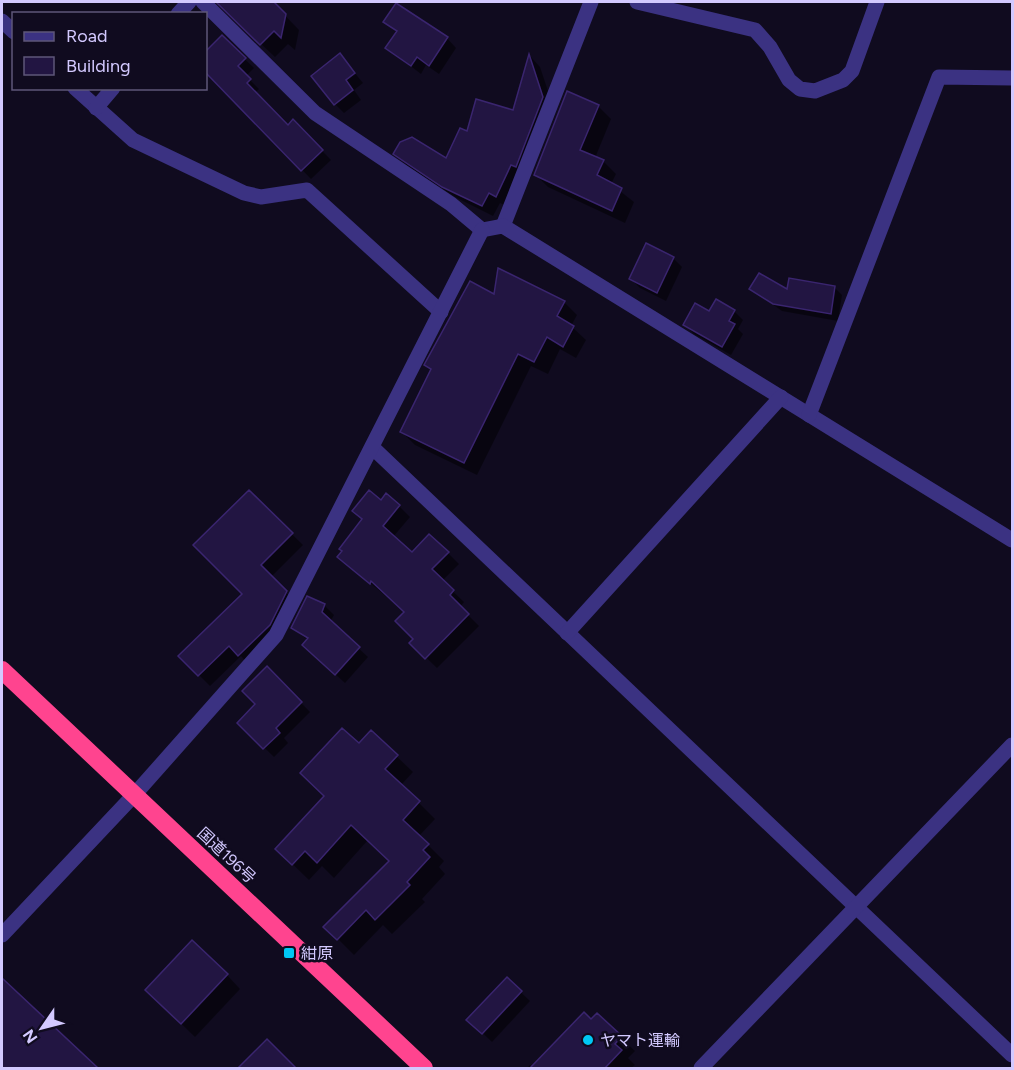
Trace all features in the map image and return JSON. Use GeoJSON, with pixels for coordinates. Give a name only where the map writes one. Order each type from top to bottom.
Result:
{"type":"FeatureCollection","features":[{"type":"Feature","properties":{"kind":"highway","name":"国道196号"},"geometry":{"type":"LineString","coordinates":[[2,670],[424,1068]]}},
{"type":"Feature","properties":{"kind":"street"},"geometry":{"type":"LineString","coordinates":[[203,2],[315,113],[451,204],[482,231]]}},
{"type":"Feature","properties":{"kind":"street"},"geometry":{"type":"LineString","coordinates":[[503,226],[591,2]]}},
{"type":"Feature","properties":{"kind":"street"},"geometry":{"type":"LineString","coordinates":[[637,2],[755,30],[770,47],[789,80],[800,89],[815,91],[843,80],[852,71],[877,2]]}},
{"type":"Feature","properties":{"kind":"street"},"geometry":{"type":"LineString","coordinates":[[809,415],[939,77],[1012,78]]}},
{"type":"Feature","properties":{"kind":"street"},"geometry":{"type":"LineString","coordinates":[[77,90],[133,140],[244,193],[261,197],[307,190],[441,312]]}},
{"type":"Feature","properties":{"kind":"street"},"geometry":{"type":"LineString","coordinates":[[96,108],[111,90]]}},
{"type":"Feature","properties":{"kind":"street"},"geometry":{"type":"LineString","coordinates":[[2,935],[135,794],[276,635],[482,231],[503,226],[1012,540]]}},
{"type":"Feature","properties":{"kind":"street"},"geometry":{"type":"LineString","coordinates":[[567,633],[781,398]]}},
{"type":"Feature","properties":{"kind":"street"},"geometry":{"type":"LineString","coordinates":[[372,447],[1012,1055]]}},
{"type":"Feature","properties":{"kind":"street"},"geometry":{"type":"LineString","coordinates":[[701,1068],[1012,745]]}},
{"type":"Feature","properties":{"kind":"building"},"geometry":{"type":"Polygon","coordinates":[[[216,2],[274,2],[286,14],[281,38],[274,31],[260,45],[216,2]]]}},
{"type":"Feature","properties":{"kind":"building"},"geometry":{"type":"Polygon","coordinates":[[[396,3],[448,37],[429,66],[417,57],[411,66],[385,48],[397,31],[383,22],[396,3]]]}},
{"type":"Feature","properties":{"kind":"building"},"geometry":{"type":"Polygon","coordinates":[[[222,35],[246,58],[238,66],[251,79],[247,83],[288,125],[293,119],[323,150],[301,171],[207,74],[207,50],[222,35]]]}},
{"type":"Feature","properties":{"kind":"building"},"geometry":{"type":"Polygon","coordinates":[[[340,53],[355,73],[346,80],[353,90],[334,105],[311,76],[340,53]]]}},
{"type":"Feature","properties":{"kind":"building"},"geometry":{"type":"Polygon","coordinates":[[[529,54],[543,97],[516,167],[511,165],[496,197],[489,193],[482,206],[442,187],[393,154],[400,142],[412,137],[446,158],[460,128],[467,131],[476,99],[513,110],[529,54]]]}},
{"type":"Feature","properties":{"kind":"building"},"geometry":{"type":"Polygon","coordinates":[[[567,91],[599,105],[580,150],[604,160],[597,175],[622,188],[612,211],[534,175],[567,91]]]}},
{"type":"Feature","properties":{"kind":"building"},"geometry":{"type":"Polygon","coordinates":[[[646,243],[674,257],[657,293],[629,279],[646,243]]]}},
{"type":"Feature","properties":{"kind":"building"},"geometry":{"type":"Polygon","coordinates":[[[498,268],[565,301],[557,316],[574,326],[563,347],[547,337],[534,362],[518,354],[464,463],[400,432],[431,369],[424,365],[470,281],[494,294],[498,268]]]}},
{"type":"Feature","properties":{"kind":"building"},"geometry":{"type":"Polygon","coordinates":[[[759,273],[787,289],[789,278],[835,286],[831,314],[773,304],[749,289],[759,273]]]}},
{"type":"Feature","properties":{"kind":"building"},"geometry":{"type":"Polygon","coordinates":[[[716,299],[735,310],[729,321],[735,324],[722,347],[683,325],[695,303],[709,311],[716,299]]]}},
{"type":"Feature","properties":{"kind":"building"},"geometry":{"type":"Polygon","coordinates":[[[249,490],[293,533],[261,565],[287,591],[270,625],[238,656],[229,646],[198,676],[178,656],[242,594],[193,545],[249,490]]]}},
{"type":"Feature","properties":{"kind":"building"},"geometry":{"type":"Polygon","coordinates":[[[369,490],[381,500],[386,493],[400,505],[383,526],[412,552],[429,534],[449,552],[432,569],[454,590],[450,595],[469,614],[425,659],[409,643],[413,639],[395,621],[404,612],[371,581],[370,584],[337,557],[342,551],[339,549],[362,519],[352,511],[369,490]]]}},
{"type":"Feature","properties":{"kind":"building"},"geometry":{"type":"Polygon","coordinates":[[[307,596],[325,604],[322,612],[360,647],[335,675],[302,645],[308,638],[291,628],[307,596]]]}},
{"type":"Feature","properties":{"kind":"building"},"geometry":{"type":"Polygon","coordinates":[[[267,666],[302,702],[276,728],[280,733],[263,749],[237,723],[255,704],[242,691],[267,666]]]}},
{"type":"Feature","properties":{"kind":"building"},"geometry":{"type":"Polygon","coordinates":[[[342,728],[359,743],[371,730],[398,755],[385,769],[420,801],[403,820],[429,844],[423,850],[430,857],[407,882],[410,885],[375,920],[366,910],[337,940],[323,927],[389,861],[351,825],[317,863],[305,851],[292,865],[275,849],[324,796],[300,773],[342,728]]]}},
{"type":"Feature","properties":{"kind":"building"},"geometry":{"type":"Polygon","coordinates":[[[192,940],[228,974],[181,1024],[145,990],[192,940]]]}},
{"type":"Feature","properties":{"kind":"building"},"geometry":{"type":"Polygon","coordinates":[[[507,977],[522,991],[482,1034],[466,1020],[507,977]]]}},
{"type":"Feature","properties":{"kind":"building"},"geometry":{"type":"Polygon","coordinates":[[[2,978],[98,1068],[2,1068],[2,978]]]}},
{"type":"Feature","properties":{"kind":"building","name":"ヤマト運輸"},"geometry":{"type":"Polygon","coordinates":[[[584,1012],[591,1019],[597,1013],[622,1036],[615,1044],[622,1050],[605,1068],[530,1068],[584,1012]]]}},
{"type":"Feature","properties":{"kind":"building"},"geometry":{"type":"Polygon","coordinates":[[[267,1039],[296,1068],[238,1068],[267,1039]]]}},
{"type":"Feature","properties":{"kind":"place","name":"紺原"},"geometry":{"type":"Point","coordinates":[289,953]}},
{"type":"Feature","properties":{"kind":"place","name":"ヤマト運輸"},"geometry":{"type":"Point","coordinates":[588,1040]}}]}
